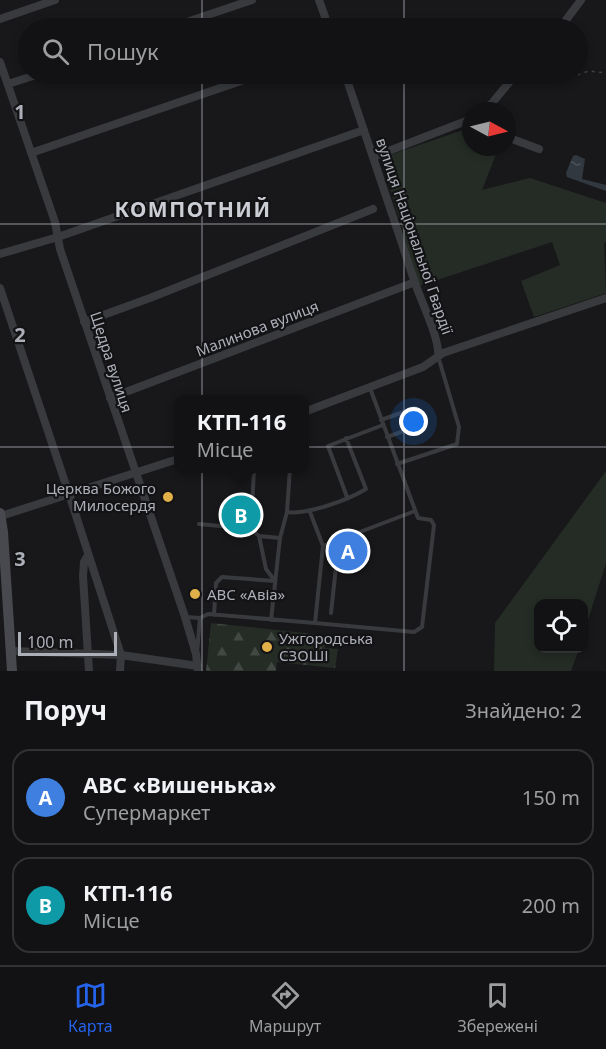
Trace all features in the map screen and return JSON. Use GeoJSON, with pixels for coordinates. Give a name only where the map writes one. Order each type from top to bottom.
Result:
{"type":"FeatureCollection","features":[{"type":"Feature","properties":{"kind":"street"},"geometry":{"type":"LineString","coordinates":[[0,19],[55,0]]}},
{"type":"Feature","properties":{"kind":"street"},"geometry":{"type":"LineString","coordinates":[[199,18],[252,0]]}},
{"type":"Feature","properties":{"kind":"street"},"geometry":{"type":"LineString","coordinates":[[319,0],[325,18]]}},
{"type":"Feature","properties":{"kind":"street"},"geometry":{"type":"LineString","coordinates":[[568,18],[581,0]]}},
{"type":"Feature","properties":{"kind":"street","name":"Щедра вулиця"},"geometry":{"type":"LineString","coordinates":[[0,62],[55,222],[60,249],[84,322],[185,617],[198,669]]}},
{"type":"Feature","properties":{"kind":"street"},"geometry":{"type":"LineString","coordinates":[[8,84],[18,81]]}},
{"type":"Feature","properties":{"kind":"street"},"geometry":{"type":"LineString","coordinates":[[31,153],[232,84]]}},
{"type":"Feature","properties":{"kind":"street","name":"вулиця Національної Гвардії"},"geometry":{"type":"LineString","coordinates":[[348,84],[438,345],[438,356]]}},
{"type":"Feature","properties":{"kind":"street"},"geometry":{"type":"LineString","coordinates":[[493,102],[508,84]]}},
{"type":"Feature","properties":{"kind":"street"},"geometry":{"type":"LineString","coordinates":[[373,157],[462,124]]}},
{"type":"Feature","properties":{"kind":"street"},"geometry":{"type":"LineString","coordinates":[[0,255],[58,237],[364,130]]}},
{"type":"Feature","properties":{"kind":"street"},"geometry":{"type":"LineString","coordinates":[[516,140],[539,149]]}},
{"type":"Feature","properties":{"kind":"street"},"geometry":{"type":"LineString","coordinates":[[84,322],[373,209]]}},
{"type":"Feature","properties":{"kind":"street","name":"Малинова вулиця"},"geometry":{"type":"LineString","coordinates":[[110,398],[415,282]]}},
{"type":"Feature","properties":{"kind":"street"},"geometry":{"type":"LineString","coordinates":[[0,288],[121,655],[120,671]]}},
{"type":"Feature","properties":{"kind":"street"},"geometry":{"type":"LineString","coordinates":[[309,410],[423,367],[438,356],[452,350],[606,297]]}},
{"type":"Feature","properties":{"kind":"street"},"geometry":{"type":"LineString","coordinates":[[12,671],[0,515],[174,461]]}},
{"type":"Feature","properties":{"kind":"street"},"geometry":{"type":"LineString","coordinates":[[88,555],[84,562],[83,576],[88,622],[89,671]]}},
{"type":"Feature","properties":{"kind":"street"},"geometry":{"type":"LineString","coordinates":[[10,651],[121,655],[198,669]]}},
{"type":"Feature","properties":{"kind":"lane","name":"вулиця Національної Гвардії"},"geometry":{"type":"LineString","coordinates":[[397,464],[457,444],[459,427],[438,356]]}},
{"type":"Feature","properties":{"kind":"lane"},"geometry":{"type":"LineString","coordinates":[[185,617],[200,618],[208,614],[414,632],[422,627],[433,522],[418,518],[370,388]]}},
{"type":"Feature","properties":{"kind":"lane"},"geometry":{"type":"LineString","coordinates":[[347,497],[328,446],[415,408],[418,410],[423,423],[421,425],[387,438]]}},
{"type":"Feature","properties":{"kind":"lane"},"geometry":{"type":"LineString","coordinates":[[287,512],[298,514],[310,512],[364,491],[366,488],[346,438]]}},
{"type":"Feature","properties":{"kind":"lane"},"geometry":{"type":"LineString","coordinates":[[251,529],[254,473]]}},
{"type":"Feature","properties":{"kind":"lane"},"geometry":{"type":"LineString","coordinates":[[270,620],[280,538],[287,512],[290,473]]}},
{"type":"Feature","properties":{"kind":"lane"},"geometry":{"type":"LineString","coordinates":[[323,546],[415,511]]}},
{"type":"Feature","properties":{"kind":"lane"},"geometry":{"type":"LineString","coordinates":[[310,512],[323,546],[315,623]]}},
{"type":"Feature","properties":{"kind":"lane"},"geometry":{"type":"LineString","coordinates":[[200,524],[251,529],[259,536],[280,538]]}},
{"type":"Feature","properties":{"kind":"lane"},"geometry":{"type":"LineString","coordinates":[[259,536],[266,569],[275,581]]}},
{"type":"Feature","properties":{"kind":"lane"},"geometry":{"type":"LineString","coordinates":[[331,613],[338,548],[336,542]]}},
{"type":"Feature","properties":{"kind":"lane"},"geometry":{"type":"LineString","coordinates":[[214,615],[216,583],[222,577],[275,581]]}},
{"type":"Feature","properties":{"kind":"lane"},"geometry":{"type":"LineString","coordinates":[[196,654],[199,648],[200,618]]}},
{"type":"Feature","properties":{"kind":"path"},"geometry":{"type":"LineString","coordinates":[[588,71],[606,73]]}},
{"type":"Feature","properties":{"kind":"green space"},"geometry":{"type":"Polygon","coordinates":[[[462,130],[462,156],[495,156],[482,190],[530,178],[606,203],[606,242],[604,243],[606,293],[534,317],[521,281],[560,265],[552,242],[419,286],[381,158],[462,130]]]}},
{"type":"Feature","properties":{"kind":"green space"},"geometry":{"type":"Polygon","coordinates":[[[606,471],[606,563],[588,620],[588,599],[534,599],[534,653],[578,653],[571,671],[494,671],[495,623],[606,471]]]}},
{"type":"Feature","properties":{"kind":"green space","name":"Ужгородська СЗОШІ"},"geometry":{"type":"Polygon","coordinates":[[[211,623],[323,635],[325,648],[338,649],[335,668],[277,662],[276,671],[206,671],[211,623]]]}},
{"type":"Feature","properties":{"kind":"water"},"geometry":{"type":"Polygon","coordinates":[[[573,156],[585,159],[582,179],[606,185],[606,191],[567,177],[566,173],[573,156]]]}},
{"type":"Feature","properties":{"kind":"place","name":"Церква Божого Милосердя"},"geometry":{"type":"Point","coordinates":[168,497]}},
{"type":"Feature","properties":{"kind":"place","name":"КТП-116"},"geometry":{"type":"Point","coordinates":[241,515]}},
{"type":"Feature","properties":{"kind":"place","name":"ABC «Вишенька»"},"geometry":{"type":"Point","coordinates":[348,551]}},
{"type":"Feature","properties":{"kind":"place","name":"ABC «Авіа»"},"geometry":{"type":"Point","coordinates":[195,594]}},
{"type":"Feature","properties":{"kind":"place","name":"Ужгородська СЗОШІ"},"geometry":{"type":"Point","coordinates":[267,647]}},
{"type":"Feature","properties":{"kind":"district","name":"КОМПОТНИЙ"},"geometry":{"type":"Point","coordinates":[193,209]}}]}
